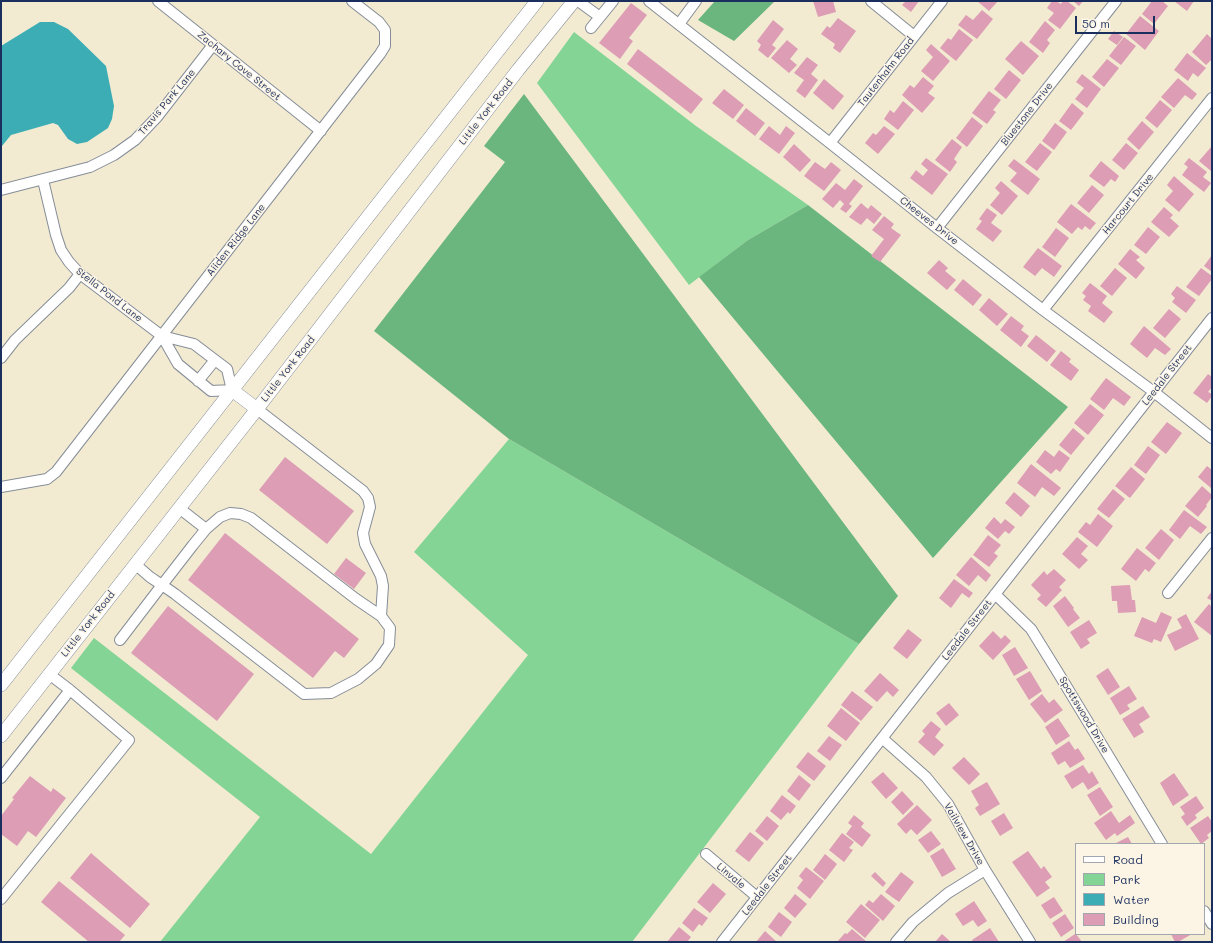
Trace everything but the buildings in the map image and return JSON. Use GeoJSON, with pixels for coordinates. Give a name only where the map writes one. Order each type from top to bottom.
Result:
{"type":"FeatureCollection","features":[{"type":"Feature","properties":{"kind":"main road"},"geometry":{"type":"LineString","coordinates":[[1,685],[537,1]]}},
{"type":"Feature","properties":{"kind":"main road","name":"Little York Road"},"geometry":{"type":"LineString","coordinates":[[1,736],[257,409],[518,70],[574,1]]}},
{"type":"Feature","properties":{"kind":"main road"},"geometry":{"type":"LineString","coordinates":[[232,390],[257,409]]}},
{"type":"Feature","properties":{"kind":"street","name":"Zachary Cove Street"},"geometry":{"type":"LineString","coordinates":[[158,1],[321,131]]}},
{"type":"Feature","properties":{"kind":"street","name":"Aiiden Ridge Lane"},"geometry":{"type":"LineString","coordinates":[[1,487],[47,479],[56,472],[380,54],[385,46],[386,30],[379,22],[352,1]]}},
{"type":"Feature","properties":{"kind":"street"},"geometry":{"type":"LineString","coordinates":[[578,1],[600,17]]}},
{"type":"Feature","properties":{"kind":"street"},"geometry":{"type":"LineString","coordinates":[[591,28],[613,1]]}},
{"type":"Feature","properties":{"kind":"street","name":"Cheeves Drive"},"geometry":{"type":"LineString","coordinates":[[649,1],[830,142],[937,228],[1043,310],[1154,392],[1212,438]]}},
{"type":"Feature","properties":{"kind":"street"},"geometry":{"type":"LineString","coordinates":[[679,24],[696,1]]}},
{"type":"Feature","properties":{"kind":"street"},"geometry":{"type":"LineString","coordinates":[[870,1],[914,36]]}},
{"type":"Feature","properties":{"kind":"street","name":"Tautenhahn Road"},"geometry":{"type":"LineString","coordinates":[[830,142],[942,1]]}},
{"type":"Feature","properties":{"kind":"street","name":"Bluestone Drive"},"geometry":{"type":"LineString","coordinates":[[937,228],[1116,1]]}},
{"type":"Feature","properties":{"kind":"street","name":"Travis Park Lane"},"geometry":{"type":"LineString","coordinates":[[1,190],[90,167],[114,155],[135,140],[157,117],[213,45]]}},
{"type":"Feature","properties":{"kind":"street","name":"Harcourt Drive"},"geometry":{"type":"LineString","coordinates":[[1043,310],[1212,98]]}},
{"type":"Feature","properties":{"kind":"street","name":"Stella Pond Lane"},"geometry":{"type":"LineString","coordinates":[[42,180],[56,235],[61,250],[69,262],[80,274],[162,336],[194,344],[227,369],[232,390],[211,391],[178,364],[162,336]]}},
{"type":"Feature","properties":{"kind":"street"},"geometry":{"type":"LineString","coordinates":[[1,358],[15,340],[69,288],[80,274]]}},
{"type":"Feature","properties":{"kind":"street","name":"Leedale Street"},"geometry":{"type":"LineString","coordinates":[[722,942],[1212,318]]}},
{"type":"Feature","properties":{"kind":"street"},"geometry":{"type":"LineString","coordinates":[[198,380],[215,360]]}},
{"type":"Feature","properties":{"kind":"street"},"geometry":{"type":"LineString","coordinates":[[257,409],[363,491],[368,498],[370,507],[363,533],[365,544],[381,576],[383,586],[382,616]]}},
{"type":"Feature","properties":{"kind":"street"},"geometry":{"type":"LineString","coordinates":[[179,508],[206,529]]}},
{"type":"Feature","properties":{"kind":"street"},"geometry":{"type":"LineString","coordinates":[[120,640],[162,585],[206,529],[220,517],[230,513],[241,514],[251,518],[356,599],[382,616],[390,628],[388,645],[376,664],[358,679],[331,693],[304,694],[175,594],[162,585],[135,564]]}},
{"type":"Feature","properties":{"kind":"street"},"geometry":{"type":"LineString","coordinates":[[1168,593],[1212,538]]}},
{"type":"Feature","properties":{"kind":"street","name":"Spottswood Drive"},"geometry":{"type":"LineString","coordinates":[[995,594],[1030,629],[1058,671],[1161,843]]}},
{"type":"Feature","properties":{"kind":"street"},"geometry":{"type":"LineString","coordinates":[[1,899],[129,740],[49,674]]}},
{"type":"Feature","properties":{"kind":"street"},"geometry":{"type":"LineString","coordinates":[[1,778],[70,690]]}},
{"type":"Feature","properties":{"kind":"street","name":"Vailview Drive"},"geometry":{"type":"LineString","coordinates":[[882,738],[926,777],[948,804],[985,870],[1030,942]]}},
{"type":"Feature","properties":{"kind":"street","name":"Linvale"},"geometry":{"type":"LineString","coordinates":[[706,854],[757,897]]}},
{"type":"Feature","properties":{"kind":"street"},"geometry":{"type":"LineString","coordinates":[[896,942],[913,922],[948,893],[985,870]]}},
{"type":"Feature","properties":{"kind":"street"},"geometry":{"type":"LineString","coordinates":[[1205,913],[1212,924]]}},
{"type":"Feature","properties":{"kind":"green space"},"geometry":{"type":"Polygon","coordinates":[[[715,1],[775,1],[734,41],[698,20],[715,1]]]}},
{"type":"Feature","properties":{"kind":"green space"},"geometry":{"type":"Polygon","coordinates":[[[574,32],[696,126],[808,205],[748,240],[689,285],[537,83],[574,32]]]}},
{"type":"Feature","properties":{"kind":"green space"},"geometry":{"type":"Polygon","coordinates":[[[524,94],[898,596],[859,644],[509,439],[374,331],[505,162],[484,146],[524,94]]]}},
{"type":"Feature","properties":{"kind":"green space"},"geometry":{"type":"Polygon","coordinates":[[[808,205],[1068,407],[933,558],[699,277],[748,240],[808,205]]]}},
{"type":"Feature","properties":{"kind":"green space"},"geometry":{"type":"Polygon","coordinates":[[[509,439],[859,644],[632,942],[160,942],[260,817],[71,668],[94,638],[371,854],[528,655],[414,552],[509,439]]]}},
{"type":"Feature","properties":{"kind":"water"},"geometry":{"type":"Polygon","coordinates":[[[40,22],[54,22],[68,29],[106,66],[114,106],[112,119],[108,128],[87,142],[77,144],[68,139],[58,125],[53,123],[11,135],[2,146],[1,152],[1,46],[40,22]]]}}]}
